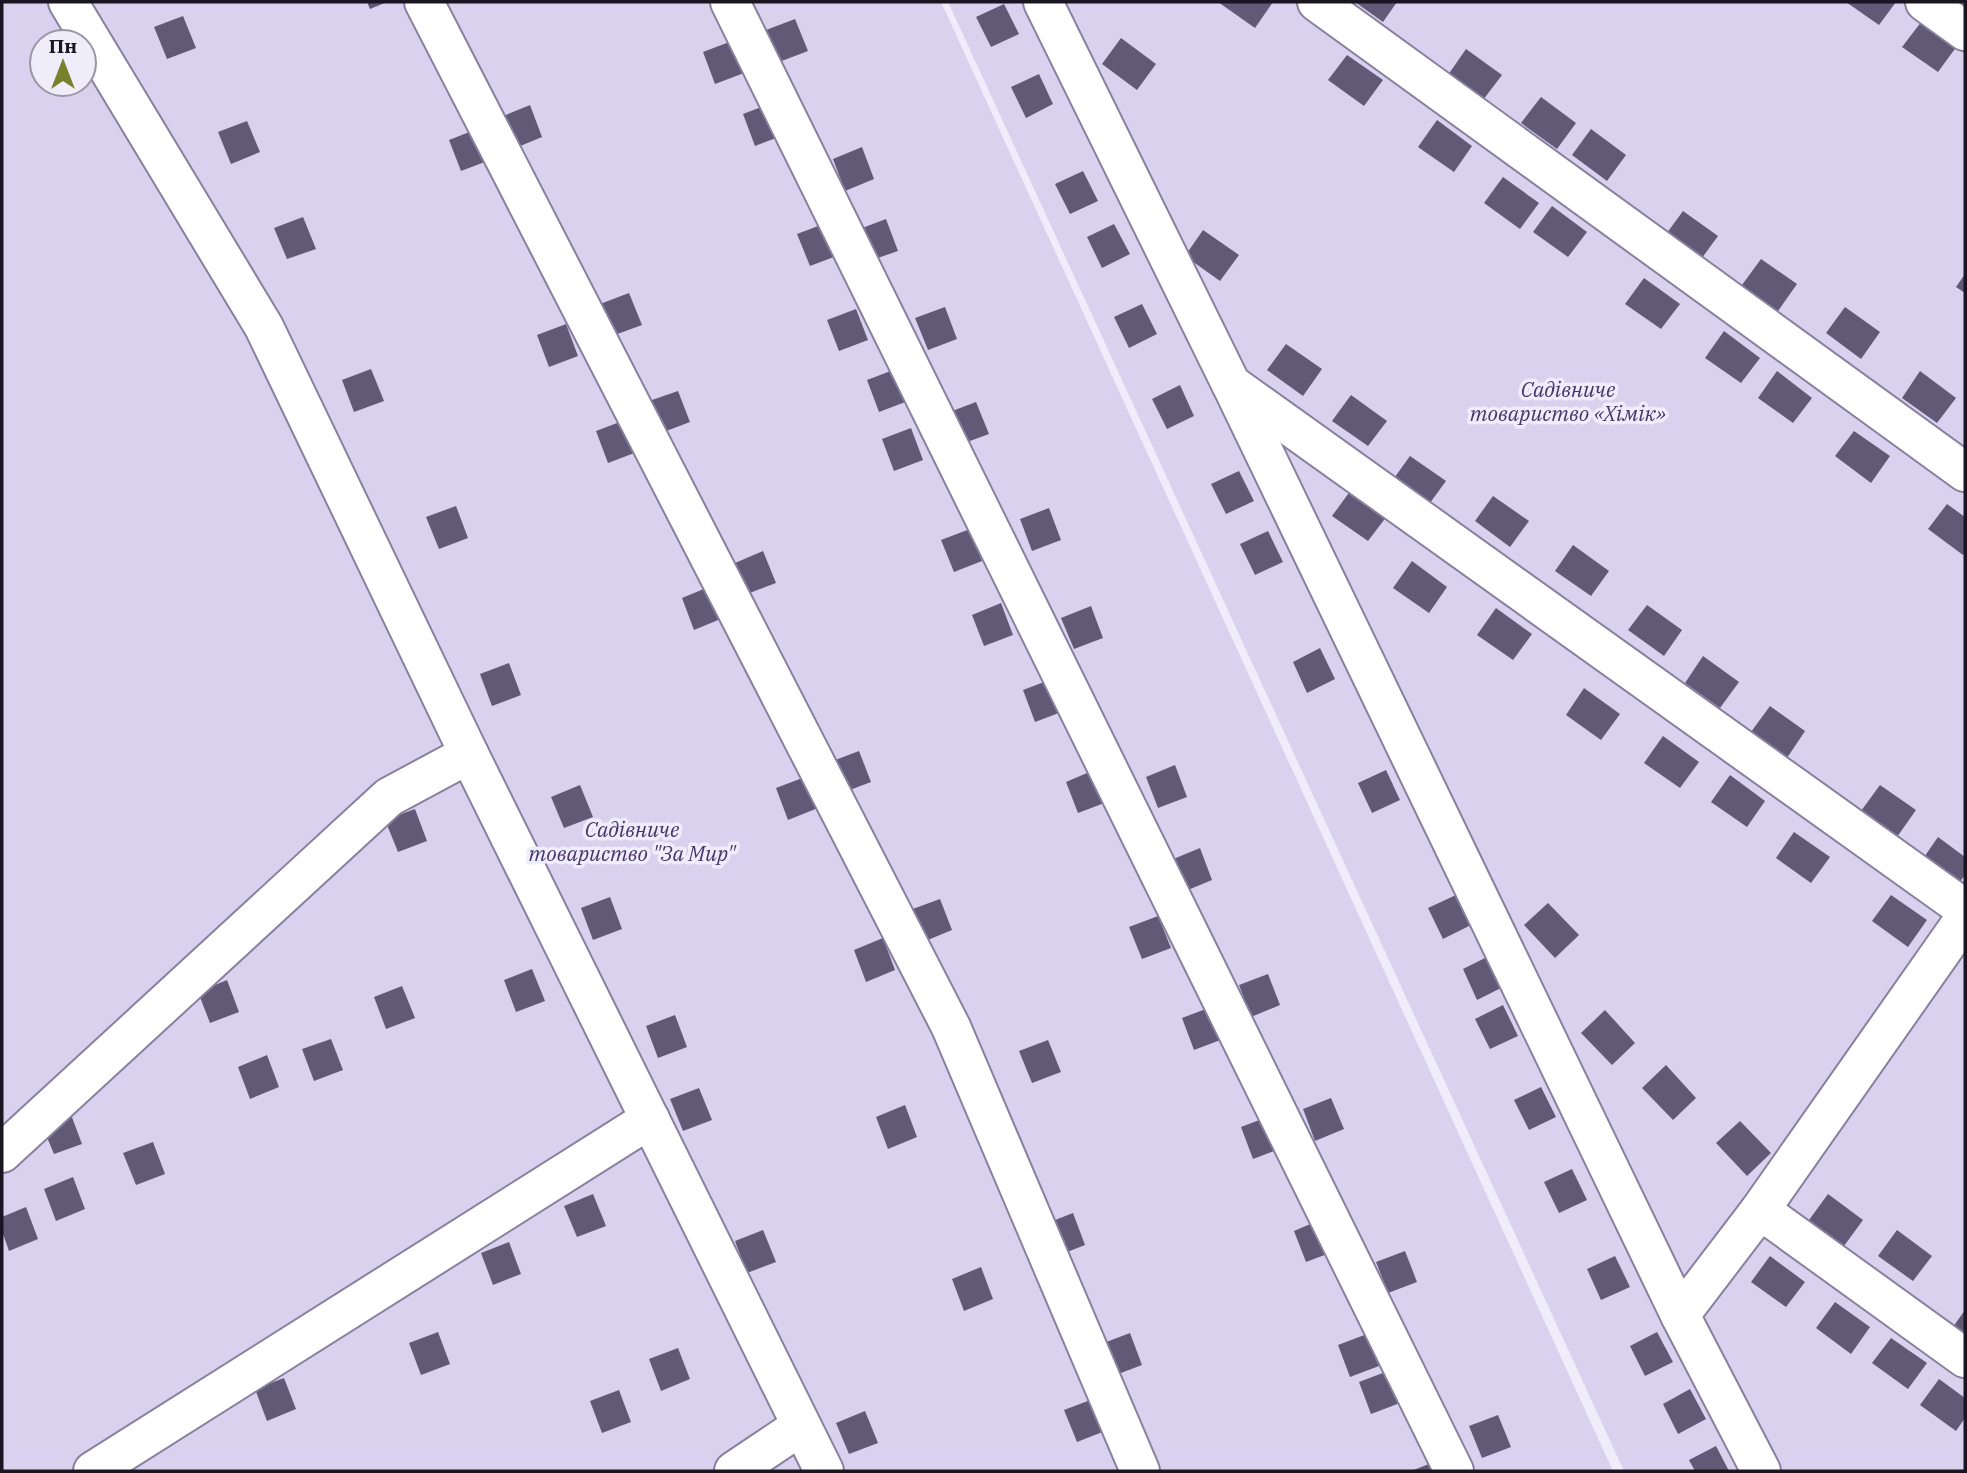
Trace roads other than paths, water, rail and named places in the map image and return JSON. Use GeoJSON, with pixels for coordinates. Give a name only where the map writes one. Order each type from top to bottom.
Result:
{"type":"FeatureCollection","features":[{"type":"Feature","properties":{"kind":"street"},"geometry":{"type":"LineString","coordinates":[[68,2],[264,327],[469,754],[824,1471]]}},
{"type":"Feature","properties":{"kind":"street"},"geometry":{"type":"LineString","coordinates":[[425,2],[951,1027],[1140,1471]]}},
{"type":"Feature","properties":{"kind":"street"},"geometry":{"type":"LineString","coordinates":[[730,2],[1454,1471]]}},
{"type":"Feature","properties":{"kind":"street"},"geometry":{"type":"LineString","coordinates":[[1043,2],[1231,384],[1679,1315],[1761,1471]]}},
{"type":"Feature","properties":{"kind":"street"},"geometry":{"type":"LineString","coordinates":[[1317,2],[1965,472]]}},
{"type":"Feature","properties":{"kind":"street"},"geometry":{"type":"LineString","coordinates":[[1925,2],[1965,31]]}},
{"type":"Feature","properties":{"kind":"street"},"geometry":{"type":"LineString","coordinates":[[1231,384],[1965,909]]}},
{"type":"Feature","properties":{"kind":"street"},"geometry":{"type":"LineString","coordinates":[[2,1153],[389,797],[469,754]]}},
{"type":"Feature","properties":{"kind":"street"},"geometry":{"type":"LineString","coordinates":[[1679,1315],[1760,1210],[1965,918]]}},
{"type":"Feature","properties":{"kind":"street"},"geometry":{"type":"LineString","coordinates":[[93,1471],[650,1119]]}},
{"type":"Feature","properties":{"kind":"street"},"geometry":{"type":"LineString","coordinates":[[1760,1210],[1965,1359]]}},
{"type":"Feature","properties":{"kind":"street"},"geometry":{"type":"LineString","coordinates":[[734,1471],[801,1426]]}},
{"type":"Feature","properties":{"kind":"park label","name":"Садівниче товариство «Хімік»"},"geometry":{"type":"Point","coordinates":[1568,401]}},
{"type":"Feature","properties":{"kind":"park label","name":"Садівниче товариство \"За Мир\""},"geometry":{"type":"Point","coordinates":[632,841]}}]}
